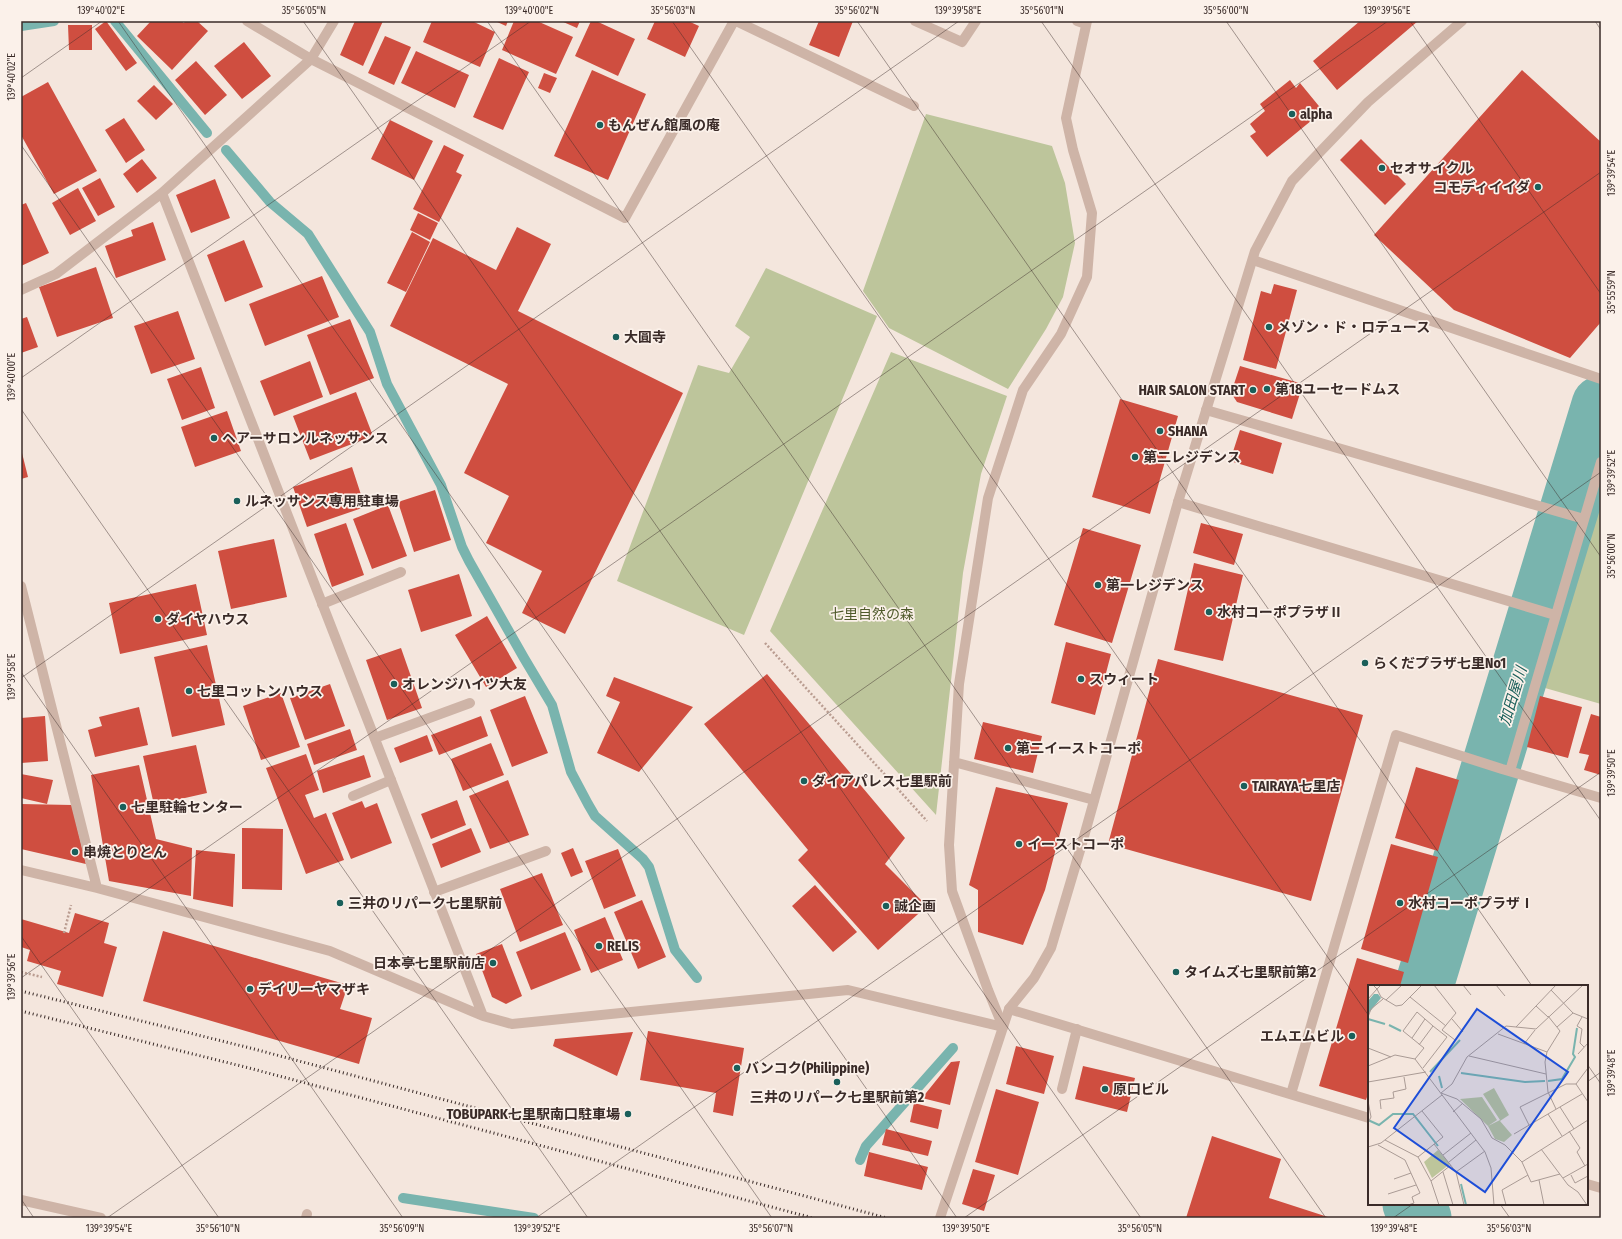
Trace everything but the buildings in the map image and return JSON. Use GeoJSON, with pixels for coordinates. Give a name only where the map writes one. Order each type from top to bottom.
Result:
{"type":"FeatureCollection","features":[{"type":"Feature","properties":{"kind":"street"},"geometry":{"type":"LineString","coordinates":[[246,21],[311,59],[625,218],[735,21],[914,106]]}},
{"type":"Feature","properties":{"kind":"street"},"geometry":{"type":"LineString","coordinates":[[21,290],[56,274],[162,194],[311,59],[334,21]]}},
{"type":"Feature","properties":{"kind":"street"},"geometry":{"type":"LineString","coordinates":[[915,21],[962,42],[976,21]]}},
{"type":"Feature","properties":{"kind":"street"},"geometry":{"type":"LineString","coordinates":[[940,1218],[1009,1009],[1034,978],[1052,948],[1178,502],[1255,251],[1292,181],[1368,102],[1462,21]]}},
{"type":"Feature","properties":{"kind":"street"},"geometry":{"type":"LineString","coordinates":[[1003,1027],[952,891],[949,845],[959,684],[988,498],[1023,390],[1061,334],[1087,277],[1092,213],[1073,150],[1066,118],[1083,22]]}},
{"type":"Feature","properties":{"kind":"street"},"geometry":{"type":"LineString","coordinates":[[162,194],[483,1016]]}},
{"type":"Feature","properties":{"kind":"street"},"geometry":{"type":"LineString","coordinates":[[1253,260],[1601,379]]}},
{"type":"Feature","properties":{"kind":"street"},"geometry":{"type":"LineString","coordinates":[[1206,410],[1584,519]]}},
{"type":"Feature","properties":{"kind":"street"},"geometry":{"type":"LineString","coordinates":[[1506,770],[1584,519],[1599,477],[1601,462]]}},
{"type":"Feature","properties":{"kind":"street"},"geometry":{"type":"LineString","coordinates":[[1178,502],[1555,615]]}},
{"type":"Feature","properties":{"kind":"street"},"geometry":{"type":"LineString","coordinates":[[322,604],[401,572]]}},
{"type":"Feature","properties":{"kind":"street"},"geometry":{"type":"LineString","coordinates":[[21,588],[97,888]]}},
{"type":"Feature","properties":{"kind":"street"},"geometry":{"type":"LineString","coordinates":[[375,738],[470,703]]}},
{"type":"Feature","properties":{"kind":"street"},"geometry":{"type":"LineString","coordinates":[[1291,1094],[1396,735],[1601,798]]}},
{"type":"Feature","properties":{"kind":"street"},"geometry":{"type":"LineString","coordinates":[[954,762],[1094,800]]}},
{"type":"Feature","properties":{"kind":"street"},"geometry":{"type":"LineString","coordinates":[[354,796],[391,780]]}},
{"type":"Feature","properties":{"kind":"street"},"geometry":{"type":"LineString","coordinates":[[434,892],[546,851]]}},
{"type":"Feature","properties":{"kind":"street"},"geometry":{"type":"LineString","coordinates":[[21,870],[97,888],[330,952],[483,1016],[512,1024],[848,990],[1003,1027]]}},
{"type":"Feature","properties":{"kind":"street"},"geometry":{"type":"LineString","coordinates":[[1009,1009],[1368,1118]]}},
{"type":"Feature","properties":{"kind":"street"},"geometry":{"type":"LineString","coordinates":[[1062,1089],[1077,1029]]}},
{"type":"Feature","properties":{"kind":"street"},"geometry":{"type":"LineString","coordinates":[[1588,1184],[1601,1188]]}},
{"type":"Feature","properties":{"kind":"street"},"geometry":{"type":"LineString","coordinates":[[21,1200],[101,1218]]}},
{"type":"Feature","properties":{"kind":"path"},"geometry":{"type":"LineString","coordinates":[[765,643],[949,845]]}},
{"type":"Feature","properties":{"kind":"path"},"geometry":{"type":"LineString","coordinates":[[64,933],[77,883]]}},
{"type":"Feature","properties":{"kind":"path"},"geometry":{"type":"LineString","coordinates":[[21,972],[42,977]]}},
{"type":"Feature","properties":{"kind":"green space"},"geometry":{"type":"Polygon","coordinates":[[[926,114],[1052,146],[1065,183],[1075,243],[1063,297],[1046,329],[1008,389],[889,328],[863,291],[926,114]]]}},
{"type":"Feature","properties":{"kind":"green space"},"geometry":{"type":"Polygon","coordinates":[[[766,268],[877,316],[744,635],[617,581],[698,365],[729,373],[750,337],[735,326],[766,268]]]}},
{"type":"Feature","properties":{"kind":"green space","name":"七里自然の森"},"geometry":{"type":"Polygon","coordinates":[[[891,352],[1007,396],[981,474],[963,573],[936,815],[770,631],[891,352]]]}},
{"type":"Feature","properties":{"kind":"green space"},"geometry":{"type":"Polygon","coordinates":[[[1601,497],[1601,704],[1545,688],[1601,497]]]}},
{"type":"Feature","properties":{"kind":"waterway"},"geometry":{"type":"LineString","coordinates":[[21,26],[54,21]]}},
{"type":"Feature","properties":{"kind":"waterway"},"geometry":{"type":"LineString","coordinates":[[115,21],[207,133]]}},
{"type":"Feature","properties":{"kind":"waterway"},"geometry":{"type":"LineString","coordinates":[[226,150],[270,202],[308,234],[370,332],[387,384],[441,485],[462,547],[552,705],[571,772],[595,816],[643,859],[649,867],[675,950],[697,978]]}},
{"type":"Feature","properties":{"kind":"waterway","name":"加田屋川"},"geometry":{"type":"LineString","coordinates":[[1424,985],[1601,405]]}},
{"type":"Feature","properties":{"kind":"waterway"},"geometry":{"type":"LineString","coordinates":[[860,1160],[866,1146],[953,1048]]}},
{"type":"Feature","properties":{"kind":"waterway"},"geometry":{"type":"LineString","coordinates":[[403,1198],[534,1218]]}},
{"type":"Feature","properties":{"kind":"waterway","name":"加田屋川"},"geometry":{"type":"LineString","coordinates":[[1413,1205],[1422,1218]]}},
{"type":"Feature","properties":{"kind":"railway"},"geometry":{"type":"LineString","coordinates":[[21,991],[254,1049],[887,1218]]}},
{"type":"Feature","properties":{"kind":"railway"},"geometry":{"type":"LineString","coordinates":[[21,1011],[249,1068],[813,1218]]}},
{"type":"Feature","properties":{"kind":"place","name":"alpha"},"geometry":{"type":"Point","coordinates":[1292,114]}},
{"type":"Feature","properties":{"kind":"place","name":"もんぜん館風の庵"},"geometry":{"type":"Point","coordinates":[600,125]}},
{"type":"Feature","properties":{"kind":"place","name":"セオサイクル"},"geometry":{"type":"Point","coordinates":[1382,168]}},
{"type":"Feature","properties":{"kind":"place","name":"コモディイイダ"},"geometry":{"type":"Point","coordinates":[1538,187]}},
{"type":"Feature","properties":{"kind":"place","name":"メゾン・ド・ロテュース"},"geometry":{"type":"Point","coordinates":[1269,327]}},
{"type":"Feature","properties":{"kind":"place","name":"大圓寺"},"geometry":{"type":"Point","coordinates":[616,337]}},
{"type":"Feature","properties":{"kind":"place","name":"第18ユーセードムス"},"geometry":{"type":"Point","coordinates":[1267,389]}},
{"type":"Feature","properties":{"kind":"place","name":"HAIR SALON START"},"geometry":{"type":"Point","coordinates":[1253,390]}},
{"type":"Feature","properties":{"kind":"place","name":"SHANA"},"geometry":{"type":"Point","coordinates":[1160,431]}},
{"type":"Feature","properties":{"kind":"place","name":"ヘアーサロンルネッサンス"},"geometry":{"type":"Point","coordinates":[214,438]}},
{"type":"Feature","properties":{"kind":"place","name":"第二レジデンス"},"geometry":{"type":"Point","coordinates":[1135,457]}},
{"type":"Feature","properties":{"kind":"place","name":"ルネッサンス専用駐車場"},"geometry":{"type":"Point","coordinates":[237,501]}},
{"type":"Feature","properties":{"kind":"place","name":"第一レジデンス"},"geometry":{"type":"Point","coordinates":[1098,585]}},
{"type":"Feature","properties":{"kind":"place","name":"水村コーポプラザⅡ"},"geometry":{"type":"Point","coordinates":[1209,612]}},
{"type":"Feature","properties":{"kind":"place","name":"ダイヤハウス"},"geometry":{"type":"Point","coordinates":[158,619]}},
{"type":"Feature","properties":{"kind":"place","name":"らくだプラザ七里No1"},"geometry":{"type":"Point","coordinates":[1365,663]}},
{"type":"Feature","properties":{"kind":"place","name":"スウィート"},"geometry":{"type":"Point","coordinates":[1081,679]}},
{"type":"Feature","properties":{"kind":"place","name":"オレンジハイツ大友"},"geometry":{"type":"Point","coordinates":[394,684]}},
{"type":"Feature","properties":{"kind":"place","name":"七里コットンハウス"},"geometry":{"type":"Point","coordinates":[189,691]}},
{"type":"Feature","properties":{"kind":"place","name":"第二イーストコーポ"},"geometry":{"type":"Point","coordinates":[1008,748]}},
{"type":"Feature","properties":{"kind":"place","name":"ダイアパレス七里駅前"},"geometry":{"type":"Point","coordinates":[804,781]}},
{"type":"Feature","properties":{"kind":"place","name":"TAIRAYA七里店"},"geometry":{"type":"Point","coordinates":[1244,786]}},
{"type":"Feature","properties":{"kind":"place","name":"七里駐輪センター"},"geometry":{"type":"Point","coordinates":[123,807]}},
{"type":"Feature","properties":{"kind":"place","name":"イーストコーポ"},"geometry":{"type":"Point","coordinates":[1019,844]}},
{"type":"Feature","properties":{"kind":"place","name":"串焼とりとん"},"geometry":{"type":"Point","coordinates":[75,852]}},
{"type":"Feature","properties":{"kind":"place","name":"三井のリパーク七里駅前"},"geometry":{"type":"Point","coordinates":[340,903]}},
{"type":"Feature","properties":{"kind":"place","name":"水村コーポプラザⅠ"},"geometry":{"type":"Point","coordinates":[1400,903]}},
{"type":"Feature","properties":{"kind":"place","name":"誠企画"},"geometry":{"type":"Point","coordinates":[886,906]}},
{"type":"Feature","properties":{"kind":"place","name":"RELIS"},"geometry":{"type":"Point","coordinates":[599,946]}},
{"type":"Feature","properties":{"kind":"place","name":"日本亭七里駅前店"},"geometry":{"type":"Point","coordinates":[493,963]}},
{"type":"Feature","properties":{"kind":"place","name":"タイムズ七里駅前第2"},"geometry":{"type":"Point","coordinates":[1176,972]}},
{"type":"Feature","properties":{"kind":"place","name":"デイリーヤマザキ"},"geometry":{"type":"Point","coordinates":[250,989]}},
{"type":"Feature","properties":{"kind":"place","name":"エムエムビル"},"geometry":{"type":"Point","coordinates":[1352,1036]}},
{"type":"Feature","properties":{"kind":"place","name":"バンコク(Philippine)"},"geometry":{"type":"Point","coordinates":[737,1068]}},
{"type":"Feature","properties":{"kind":"place","name":"三井のリパーク七里駅前第2"},"geometry":{"type":"Point","coordinates":[837,1082]}},
{"type":"Feature","properties":{"kind":"place","name":"原口ビル"},"geometry":{"type":"Point","coordinates":[1105,1089]}},
{"type":"Feature","properties":{"kind":"place","name":"TOBUPARK七里駅南口駐車場"},"geometry":{"type":"Point","coordinates":[628,1114]}}]}
